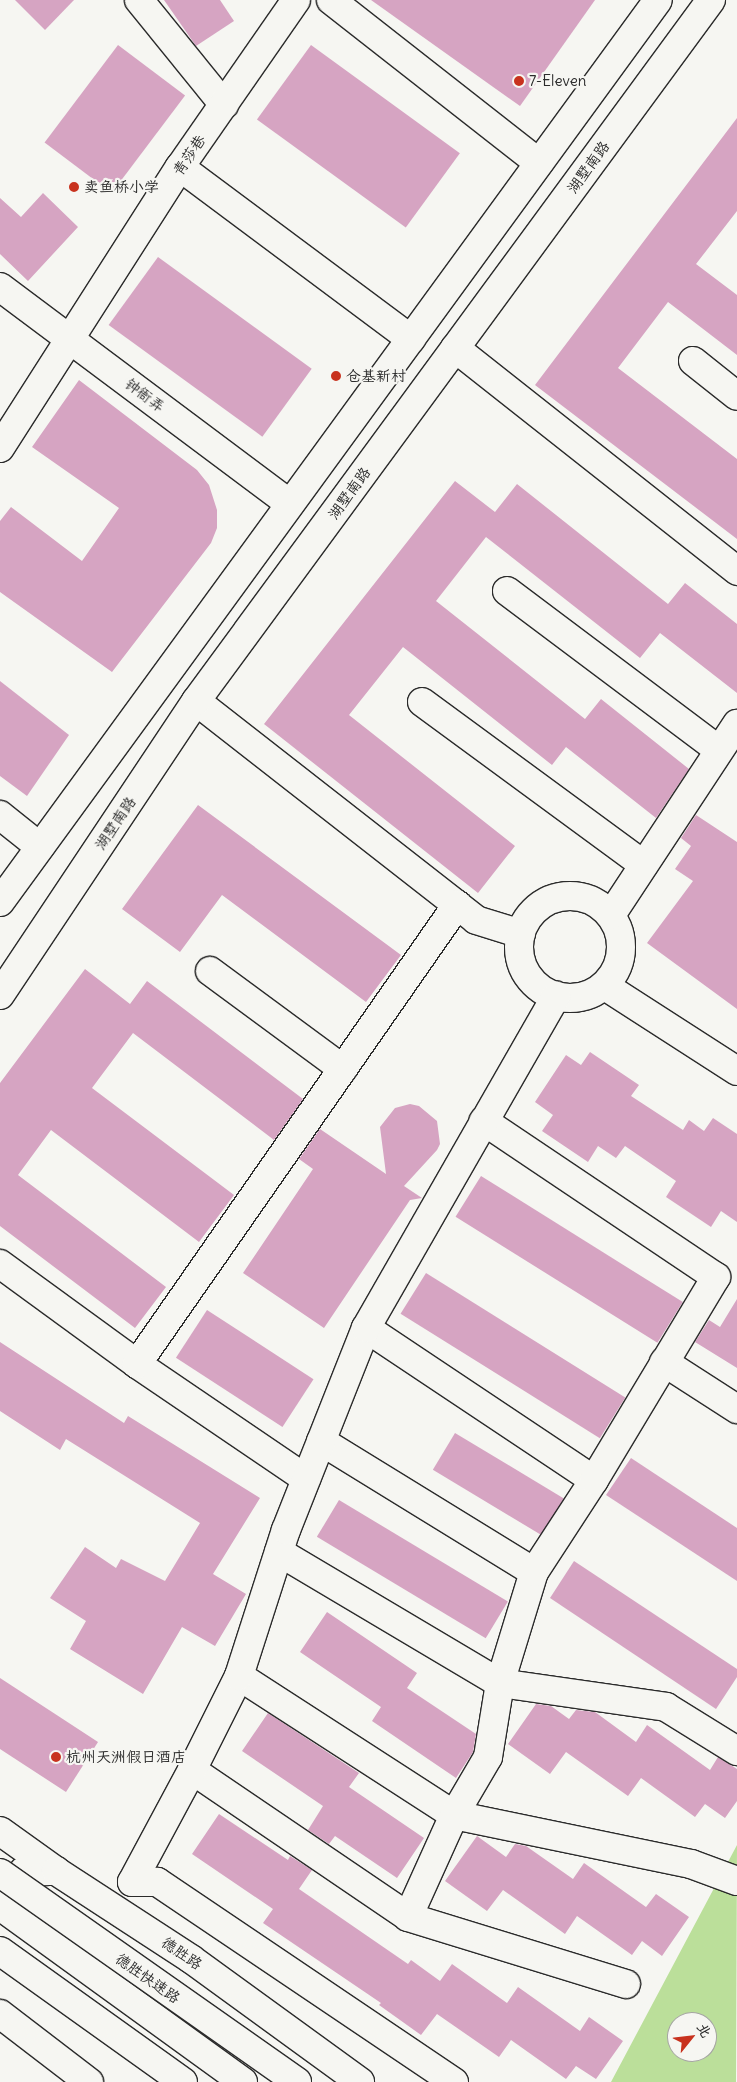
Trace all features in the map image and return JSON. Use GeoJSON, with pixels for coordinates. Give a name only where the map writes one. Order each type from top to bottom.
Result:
{"type":"FeatureCollection","features":[{"type":"Feature","properties":{"kind":"main road"},"geometry":{"type":"LineString","coordinates":[[139,0],[224,105]]}},
{"type":"Feature","properties":{"kind":"main road"},"geometry":{"type":"LineString","coordinates":[[331,0],[539,163]]}},
{"type":"Feature","properties":{"kind":"main road"},"geometry":{"type":"LineString","coordinates":[[0,902],[658,0]]}},
{"type":"Feature","properties":{"kind":"main road","name":"湖墅南路"},"geometry":{"type":"LineString","coordinates":[[0,995],[196,701],[711,0]]}},
{"type":"Feature","properties":{"kind":"main road","name":"青莎巷"},"geometry":{"type":"LineString","coordinates":[[0,448],[180,168],[224,105],[287,4]]}},
{"type":"Feature","properties":{"kind":"main road"},"geometry":{"type":"LineString","coordinates":[[180,168],[411,339]]}},
{"type":"Feature","properties":{"kind":"main road","name":"钟衙弄"},"geometry":{"type":"LineString","coordinates":[[0,287],[290,504]]}},
{"type":"Feature","properties":{"kind":"main road"},"geometry":{"type":"LineString","coordinates":[[455,348],[737,571]]}},
{"type":"Feature","properties":{"kind":"main road"},"geometry":{"type":"LineString","coordinates":[[692,362],[737,396]]}},
{"type":"Feature","properties":{"kind":"main road"},"geometry":{"type":"LineString","coordinates":[[507,591],[720,750]]}},
{"type":"Feature","properties":{"kind":"main road"},"geometry":{"type":"LineString","coordinates":[[196,701],[476,920],[520,934]]}},
{"type":"Feature","properties":{"kind":"main road"},"geometry":{"type":"LineString","coordinates":[[422,702],[644,865]]}},
{"type":"Feature","properties":{"kind":"main road"},"geometry":{"type":"LineString","coordinates":[[611,915],[737,724]]}},
{"type":"Feature","properties":{"kind":"main road"},"geometry":{"type":"LineString","coordinates":[[0,815],[40,847]]}},
{"type":"Feature","properties":{"kind":"main road"},"geometry":{"type":"LineString","coordinates":[[568,895],[584,897],[599,904],[611,915],[619,929],[622,951],[615,974],[605,986],[590,995],[574,998],[556,996],[542,990],[530,979],[522,965],[519,950],[520,934],[527,918],[538,907],[552,898],[568,895]]}},
{"type":"Feature","properties":{"kind":"main road"},"geometry":{"type":"LineString","coordinates":[[137,1364],[456,905]]}},
{"type":"Feature","properties":{"kind":"main road"},"geometry":{"type":"LineString","coordinates":[[210,971],[343,1069]]}},
{"type":"Feature","properties":{"kind":"main road"},"geometry":{"type":"LineString","coordinates":[[605,986],[737,1071]]}},
{"type":"Feature","properties":{"kind":"main road"},"geometry":{"type":"LineString","coordinates":[[454,2082],[157,1882],[132,1882],[192,1770],[239,1676],[279,1552],[366,1328],[556,996]]}},
{"type":"Feature","properties":{"kind":"main road"},"geometry":{"type":"LineString","coordinates":[[408,1917],[454,1816],[488,1757],[500,1683],[534,1572],[594,1480],[716,1277],[484,1121]]}},
{"type":"Feature","properties":{"kind":"main road"},"geometry":{"type":"LineString","coordinates":[[0,1264],[137,1364],[306,1479]]}},
{"type":"Feature","properties":{"kind":"main road"},"geometry":{"type":"LineString","coordinates":[[366,1328],[594,1480]]}},
{"type":"Feature","properties":{"kind":"main road"},"geometry":{"type":"LineString","coordinates":[[664,1362],[737,1409]]}},
{"type":"Feature","properties":{"kind":"main road"},"geometry":{"type":"LineString","coordinates":[[321,1442],[534,1572]]}},
{"type":"Feature","properties":{"kind":"main road"},"geometry":{"type":"LineString","coordinates":[[279,1552],[500,1683],[666,1706],[737,1751]]}},
{"type":"Feature","properties":{"kind":"main road"},"geometry":{"type":"LineString","coordinates":[[239,1676],[454,1816],[691,1864],[737,1882]]}},
{"type":"Feature","properties":{"kind":"main road"},"geometry":{"type":"LineString","coordinates":[[192,1770],[408,1917],[626,1984]]}},
{"type":"Feature","properties":{"kind":"main road","name":"德胜路"},"geometry":{"type":"LineString","coordinates":[[0,1831],[191,1959],[360,2082]]}},
{"type":"Feature","properties":{"kind":"main road"},"geometry":{"type":"LineString","coordinates":[[0,1898],[23,1872],[56,1870]]}},
{"type":"Feature","properties":{"kind":"main road","name":"德胜快速路"},"geometry":{"type":"LineString","coordinates":[[0,1873],[297,2082]]}},
{"type":"Feature","properties":{"kind":"main road","name":"德胜快速路"},"geometry":{"type":"LineString","coordinates":[[0,1906],[243,2082]]}},
{"type":"Feature","properties":{"kind":"main road"},"geometry":{"type":"LineString","coordinates":[[0,1951],[183,2082]]}},
{"type":"Feature","properties":{"kind":"main road"},"geometry":{"type":"LineString","coordinates":[[0,2014],[89,2082]]}},
{"type":"Feature","properties":{"kind":"green space"},"geometry":{"type":"Polygon","coordinates":[[[737,1845],[736,2082],[611,2082],[737,1845]]]}},
{"type":"Feature","properties":{"kind":"building"},"geometry":{"type":"Polygon","coordinates":[[[15,0],[74,0],[45,30],[15,0]]]}},
{"type":"Feature","properties":{"kind":"building"},"geometry":{"type":"Polygon","coordinates":[[[164,0],[220,0],[234,21],[196,46],[164,0]]]}},
{"type":"Feature","properties":{"kind":"building"},"geometry":{"type":"Polygon","coordinates":[[[371,0],[595,0],[520,106],[371,0]]]}},
{"type":"Feature","properties":{"kind":"building"},"geometry":{"type":"Polygon","coordinates":[[[118,45],[185,96],[112,193],[45,142],[118,45]]]}},
{"type":"Feature","properties":{"kind":"building"},"geometry":{"type":"Polygon","coordinates":[[[311,45],[460,153],[406,228],[257,119],[311,45]]]}},
{"type":"Feature","properties":{"kind":"building"},"geometry":{"type":"Polygon","coordinates":[[[737,118],[737,211],[696,264],[737,295],[737,355],[668,302],[618,368],[737,459],[737,539],[535,385],[737,118]]]}},
{"type":"Feature","properties":{"kind":"building"},"geometry":{"type":"Polygon","coordinates":[[[43,193],[78,227],[28,281],[0,254],[0,198],[21,217],[43,193]]]}},
{"type":"Feature","properties":{"kind":"building"},"geometry":{"type":"Polygon","coordinates":[[[158,257],[312,369],[262,437],[109,325],[158,257]]]}},
{"type":"Feature","properties":{"kind":"building"},"geometry":{"type":"Polygon","coordinates":[[[79,380],[197,470],[209,485],[217,510],[217,528],[211,543],[112,672],[0,592],[0,521],[11,507],[82,561],[119,508],[32,447],[79,380]]]}},
{"type":"Feature","properties":{"kind":"building"},"geometry":{"type":"Polygon","coordinates":[[[455,481],[495,512],[517,484],[668,604],[685,583],[737,624],[737,693],[660,633],[640,658],[486,537],[436,601],[585,719],[601,699],[689,769],[656,818],[566,747],[552,765],[403,647],[349,715],[515,846],[478,893],[264,724],[455,481]]]}},
{"type":"Feature","properties":{"kind":"building"},"geometry":{"type":"Polygon","coordinates":[[[0,681],[69,735],[27,796],[0,776],[0,681]]]}},
{"type":"Feature","properties":{"kind":"building"},"geometry":{"type":"Polygon","coordinates":[[[198,805],[401,955],[366,1002],[222,895],[180,952],[122,909],[198,805]]]}},
{"type":"Feature","properties":{"kind":"building"},"geometry":{"type":"Polygon","coordinates":[[[696,815],[737,842],[737,1009],[647,943],[693,881],[675,869],[691,846],[681,838],[696,815]]]}},
{"type":"Feature","properties":{"kind":"building"},"geometry":{"type":"Polygon","coordinates":[[[85,969],[130,1004],[147,981],[303,1099],[274,1140],[133,1033],[92,1088],[234,1195],[199,1242],[51,1130],[18,1175],[166,1287],[135,1328],[0,1226],[0,1083],[85,969]]]}},
{"type":"Feature","properties":{"kind":"building"},"geometry":{"type":"Polygon","coordinates":[[[590,1052],[639,1085],[631,1096],[683,1130],[689,1120],[704,1131],[713,1118],[737,1134],[737,1222],[721,1211],[711,1227],[666,1197],[676,1181],[625,1146],[616,1158],[598,1146],[588,1162],[542,1131],[553,1115],[535,1102],[566,1055],[581,1065],[590,1052]]]}},
{"type":"Feature","properties":{"kind":"building"},"geometry":{"type":"Polygon","coordinates":[[[410,1104],[419,1106],[437,1121],[440,1144],[437,1150],[404,1186],[422,1198],[410,1200],[324,1328],[243,1273],[313,1169],[299,1159],[320,1129],[386,1174],[380,1127],[395,1108],[410,1104]]]}},
{"type":"Feature","properties":{"kind":"building"},"geometry":{"type":"Polygon","coordinates":[[[481,1176],[683,1302],[657,1343],[456,1217],[481,1176]]]}},
{"type":"Feature","properties":{"kind":"building"},"geometry":{"type":"Polygon","coordinates":[[[426,1273],[625,1398],[600,1438],[401,1314],[426,1273]]]}},
{"type":"Feature","properties":{"kind":"building"},"geometry":{"type":"Polygon","coordinates":[[[737,1299],[737,1368],[695,1342],[709,1320],[720,1327],[737,1299]]]}},
{"type":"Feature","properties":{"kind":"building"},"geometry":{"type":"Polygon","coordinates":[[[207,1310],[314,1379],[282,1427],[176,1358],[207,1310]]]}},
{"type":"Feature","properties":{"kind":"building"},"geometry":{"type":"Polygon","coordinates":[[[0,1342],[124,1423],[128,1416],[260,1498],[213,1574],[246,1594],[215,1646],[182,1627],[143,1694],[70,1649],[86,1621],[50,1598],[85,1547],[116,1568],[121,1559],[165,1581],[200,1523],[66,1439],[60,1450],[0,1411],[0,1342]]]}},
{"type":"Feature","properties":{"kind":"building"},"geometry":{"type":"Polygon","coordinates":[[[455,1433],[564,1498],[542,1535],[433,1470],[455,1433]]]}},
{"type":"Feature","properties":{"kind":"building"},"geometry":{"type":"Polygon","coordinates":[[[631,1458],[737,1528],[737,1581],[606,1495],[631,1458]]]}},
{"type":"Feature","properties":{"kind":"building"},"geometry":{"type":"Polygon","coordinates":[[[339,1500],[508,1601],[486,1638],[317,1537],[339,1500]]]}},
{"type":"Feature","properties":{"kind":"building"},"geometry":{"type":"Polygon","coordinates":[[[574,1561],[737,1669],[737,1677],[716,1709],[550,1598],[574,1561]]]}},
{"type":"Feature","properties":{"kind":"building"},"geometry":{"type":"Polygon","coordinates":[[[327,1612],[417,1673],[407,1688],[476,1734],[473,1752],[456,1778],[372,1721],[381,1707],[300,1652],[327,1612]]]}},
{"type":"Feature","properties":{"kind":"building"},"geometry":{"type":"Polygon","coordinates":[[[0,1678],[98,1742],[66,1792],[0,1749],[0,1678]]]}},
{"type":"Feature","properties":{"kind":"building"},"geometry":{"type":"Polygon","coordinates":[[[536,1704],[551,1706],[569,1719],[576,1710],[595,1712],[636,1742],[647,1725],[710,1770],[718,1757],[737,1769],[737,1801],[725,1818],[705,1804],[695,1817],[641,1778],[628,1796],[566,1752],[550,1774],[508,1744],[536,1704]]]}},
{"type":"Feature","properties":{"kind":"building"},"geometry":{"type":"Polygon","coordinates":[[[268,1713],[359,1773],[349,1787],[424,1838],[397,1878],[335,1836],[329,1844],[308,1830],[323,1806],[242,1751],[268,1713]]]}},
{"type":"Feature","properties":{"kind":"building"},"geometry":{"type":"Polygon","coordinates":[[[219,1814],[288,1860],[290,1856],[312,1870],[299,1889],[408,1964],[411,1960],[440,1981],[452,1964],[507,2003],[518,1987],[580,2031],[589,2017],[623,2041],[596,2079],[576,2066],[566,2079],[511,2040],[499,2057],[437,2014],[421,2035],[379,2005],[381,2003],[263,1923],[273,1909],[192,1854],[219,1814]]]}},
{"type":"Feature","properties":{"kind":"building"},"geometry":{"type":"Polygon","coordinates":[[[477,1836],[506,1857],[515,1844],[526,1846],[573,1879],[584,1863],[646,1907],[656,1894],[689,1917],[662,1956],[642,1941],[632,1955],[577,1916],[565,1934],[503,1890],[487,1911],[445,1881],[477,1836]]]}},
{"type":"Feature","properties":{"kind":"place","name":"7-Eleven"},"geometry":{"type":"Point","coordinates":[519,81]}},
{"type":"Feature","properties":{"kind":"place","name":"卖鱼桥小学"},"geometry":{"type":"Point","coordinates":[74,187]}},
{"type":"Feature","properties":{"kind":"place","name":"仓基新村"},"geometry":{"type":"Point","coordinates":[336,376]}},
{"type":"Feature","properties":{"kind":"place","name":"杭州天洲假日酒店"},"geometry":{"type":"Point","coordinates":[56,1757]}}]}
